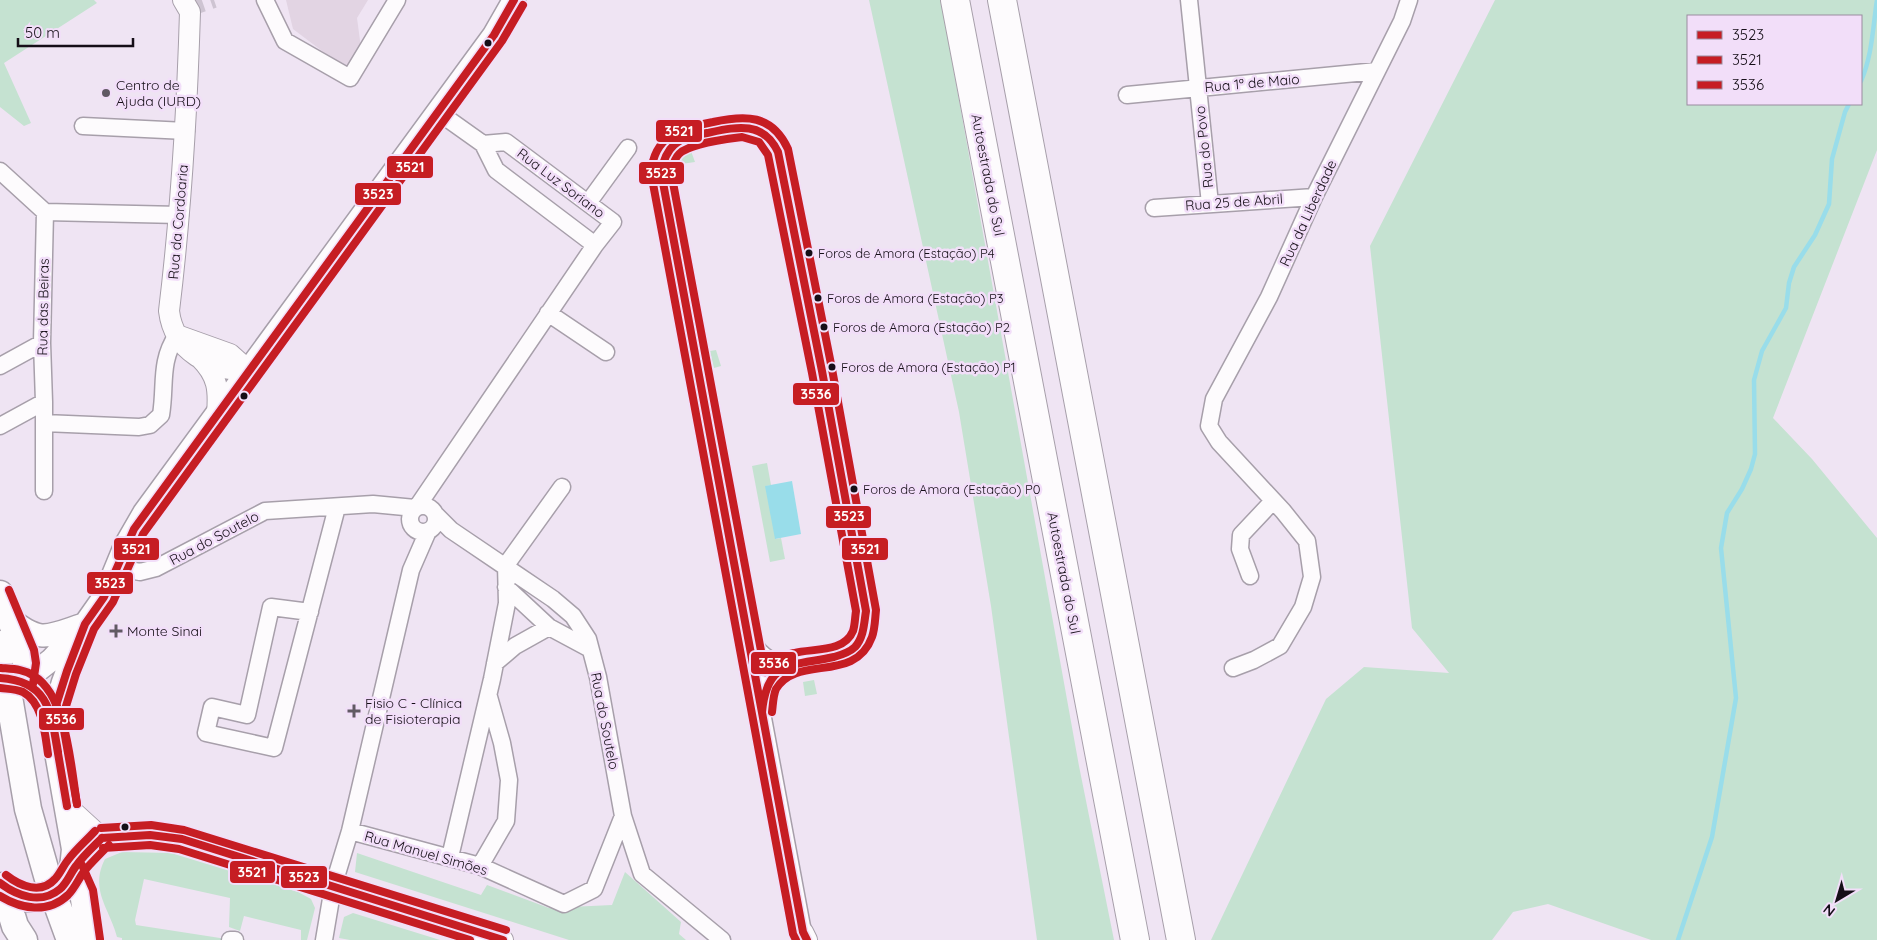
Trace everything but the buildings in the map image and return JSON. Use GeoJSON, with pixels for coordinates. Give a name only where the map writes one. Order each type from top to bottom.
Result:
{"type":"FeatureCollection","features":[{"type":"Feature","properties":{"kind":"highway","name":"Autoestrada do Sul"},"geometry":{"type":"LineString","coordinates":[[954,0],[1135,940]]}},
{"type":"Feature","properties":{"kind":"highway"},"geometry":{"type":"LineString","coordinates":[[1002,0],[1181,940]]}},
{"type":"Feature","properties":{"kind":"main road"},"geometry":{"type":"LineString","coordinates":[[7,670],[51,660],[85,624],[104,597],[125,546],[144,513],[494,36],[514,0]]}},
{"type":"Feature","properties":{"kind":"main road"},"geometry":{"type":"LineString","coordinates":[[0,594],[26,663],[7,670]]}},
{"type":"Feature","properties":{"kind":"main road"},"geometry":{"type":"LineString","coordinates":[[10,619],[24,630],[40,637],[50,636],[85,624]]}},
{"type":"Feature","properties":{"kind":"main road"},"geometry":{"type":"LineString","coordinates":[[52,718],[65,676],[85,624]]}},
{"type":"Feature","properties":{"kind":"main road"},"geometry":{"type":"LineString","coordinates":[[7,670],[42,695],[51,712],[75,849],[39,890],[18,935]]}},
{"type":"Feature","properties":{"kind":"main road"},"geometry":{"type":"LineString","coordinates":[[7,670],[39,890],[70,940]]}},
{"type":"Feature","properties":{"kind":"main road"},"geometry":{"type":"LineString","coordinates":[[0,724],[13,800],[54,940]]}},
{"type":"Feature","properties":{"kind":"main road"},"geometry":{"type":"LineString","coordinates":[[39,890],[83,892],[90,940]]}},
{"type":"Feature","properties":{"kind":"street","name":"Rua da Cordoaria"},"geometry":{"type":"LineString","coordinates":[[177,335],[170,322],[169,311],[180,215],[186,131],[190,12],[183,0]]}},
{"type":"Feature","properties":{"kind":"street"},"geometry":{"type":"LineString","coordinates":[[265,0],[285,41],[350,78],[397,0]]}},
{"type":"Feature","properties":{"kind":"street","name":"Rua do Povo"},"geometry":{"type":"LineString","coordinates":[[1189,0],[1210,204]]}},
{"type":"Feature","properties":{"kind":"street","name":"Rua da Liberdade"},"geometry":{"type":"LineString","coordinates":[[1273,501],[1219,442],[1209,426],[1214,399],[1269,297],[1314,196],[1402,21],[1409,0]]}},
{"type":"Feature","properties":{"kind":"street","name":"Rua 1º de Maio"},"geometry":{"type":"LineString","coordinates":[[1127,95],[1377,72]]}},
{"type":"Feature","properties":{"kind":"street"},"geometry":{"type":"LineString","coordinates":[[438,112],[483,144]]}},
{"type":"Feature","properties":{"kind":"street"},"geometry":{"type":"LineString","coordinates":[[83,126],[186,131]]}},
{"type":"Feature","properties":{"kind":"street"},"geometry":{"type":"LineString","coordinates":[[748,636],[764,656],[775,662],[792,664],[843,655],[856,647],[862,638],[866,626],[866,611],[822,371],[778,152],[772,140],[761,132],[742,127],[678,142],[668,152],[663,161],[661,172],[804,937]]}},
{"type":"Feature","properties":{"kind":"street","name":"Rua Luz Soriano"},"geometry":{"type":"LineString","coordinates":[[413,515],[548,313],[595,245],[614,222],[506,142],[483,144],[496,170],[595,245]]}},
{"type":"Feature","properties":{"kind":"street"},"geometry":{"type":"LineString","coordinates":[[588,203],[628,148]]}},
{"type":"Feature","properties":{"kind":"street"},"geometry":{"type":"LineString","coordinates":[[0,172],[45,212],[180,215]]}},
{"type":"Feature","properties":{"kind":"street","name":"Rua 25 de Abril"},"geometry":{"type":"LineString","coordinates":[[1154,208],[1314,196]]}},
{"type":"Feature","properties":{"kind":"street","name":"Rua das Beiras"},"geometry":{"type":"LineString","coordinates":[[44,491],[42,343],[45,212]]}},
{"type":"Feature","properties":{"kind":"street"},"geometry":{"type":"LineString","coordinates":[[548,313],[606,352]]}},
{"type":"Feature","properties":{"kind":"street"},"geometry":{"type":"LineString","coordinates":[[177,335],[230,354],[249,370]]}},
{"type":"Feature","properties":{"kind":"street"},"geometry":{"type":"LineString","coordinates":[[177,335],[191,353],[200,358],[231,370],[249,370]]}},
{"type":"Feature","properties":{"kind":"street"},"geometry":{"type":"LineString","coordinates":[[44,423],[139,427],[150,425],[161,415],[164,365],[170,346],[177,335]]}},
{"type":"Feature","properties":{"kind":"street"},"geometry":{"type":"LineString","coordinates":[[0,366],[42,343]]}},
{"type":"Feature","properties":{"kind":"street"},"geometry":{"type":"LineString","coordinates":[[200,358],[208,366],[215,378],[219,394],[217,414]]}},
{"type":"Feature","properties":{"kind":"street"},"geometry":{"type":"LineString","coordinates":[[0,426],[44,402]]}},
{"type":"Feature","properties":{"kind":"street"},"geometry":{"type":"LineString","coordinates":[[450,857],[488,695],[506,602],[506,565],[562,487]]}},
{"type":"Feature","properties":{"kind":"street"},"geometry":{"type":"LineString","coordinates":[[1233,668],[1254,660],[1280,646],[1303,607],[1312,577],[1307,541],[1273,501],[1241,535],[1240,549],[1250,576]]}},
{"type":"Feature","properties":{"kind":"street","name":"Rua do Soutelo"},"geometry":{"type":"LineString","coordinates":[[117,568],[140,572],[156,568],[265,511],[373,504],[413,515]]}},
{"type":"Feature","properties":{"kind":"street"},"geometry":{"type":"LineString","coordinates":[[310,612],[271,607],[247,715],[212,707],[206,733],[274,748],[310,612],[337,506]]}},
{"type":"Feature","properties":{"kind":"street"},"geometry":{"type":"LineString","coordinates":[[324,940],[333,887],[350,830],[411,570],[431,525],[428,506],[413,515]]}},
{"type":"Feature","properties":{"kind":"street"},"geometry":{"type":"LineString","coordinates":[[413,515],[416,530],[431,525]]}},
{"type":"Feature","properties":{"kind":"street"},"geometry":{"type":"LineString","coordinates":[[411,570],[413,515]]}},
{"type":"Feature","properties":{"kind":"street","name":"Rua do Soutelo"},"geometry":{"type":"LineString","coordinates":[[431,525],[451,530],[506,565],[573,616],[588,639],[598,677],[623,816],[642,874],[722,940]]}},
{"type":"Feature","properties":{"kind":"street"},"geometry":{"type":"LineString","coordinates":[[506,587],[550,627],[590,649]]}},
{"type":"Feature","properties":{"kind":"street"},"geometry":{"type":"LineString","coordinates":[[494,663],[515,646],[550,627]]}},
{"type":"Feature","properties":{"kind":"street"},"geometry":{"type":"LineString","coordinates":[[762,712],[765,691],[769,682],[779,671],[792,664]]}},
{"type":"Feature","properties":{"kind":"street"},"geometry":{"type":"LineString","coordinates":[[480,866],[506,821],[509,780],[502,743],[488,695]]}},
{"type":"Feature","properties":{"kind":"street"},"geometry":{"type":"LineString","coordinates":[[67,806],[102,838]]}},
{"type":"Feature","properties":{"kind":"street","name":"Rua Manuel Simões"},"geometry":{"type":"LineString","coordinates":[[350,830],[480,866],[564,904],[594,889],[623,816]]}},
{"type":"Feature","properties":{"kind":"street"},"geometry":{"type":"LineString","coordinates":[[39,890],[102,838],[150,835],[176,838],[222,851],[503,940]]}},
{"type":"Feature","properties":{"kind":"street"},"geometry":{"type":"LineString","coordinates":[[230,940],[235,940]]}},
{"type":"Feature","properties":{"kind":"shaded area"},"geometry":{"type":"Polygon","coordinates":[[[286,0],[368,0],[357,18],[361,48],[346,69],[293,29],[286,0]]]}},
{"type":"Feature","properties":{"kind":"green space"},"geometry":{"type":"Polygon","coordinates":[[[0,0],[94,0],[97,3],[4,63],[31,123],[24,126],[0,107],[0,0]]]}},
{"type":"Feature","properties":{"kind":"green space"},"geometry":{"type":"Polygon","coordinates":[[[869,0],[941,0],[1079,766],[1114,940],[1037,940],[991,606],[959,412],[869,0]]]}},
{"type":"Feature","properties":{"kind":"green space"},"geometry":{"type":"Polygon","coordinates":[[[1495,0],[1877,0],[1877,150],[1773,418],[1812,459],[1877,538],[1877,940],[1651,940],[1548,904],[1513,912],[1492,940],[1211,940],[1326,699],[1364,667],[1449,673],[1412,628],[1370,246],[1495,0]]]}},
{"type":"Feature","properties":{"kind":"green space"},"geometry":{"type":"Polygon","coordinates":[[[691,151],[695,162],[681,164],[682,170],[677,171],[683,156],[691,151]]]}},
{"type":"Feature","properties":{"kind":"green space"},"geometry":{"type":"Polygon","coordinates":[[[716,350],[721,366],[714,368],[710,351],[716,350]]]}},
{"type":"Feature","properties":{"kind":"green space"},"geometry":{"type":"Polygon","coordinates":[[[767,463],[771,485],[766,486],[776,539],[781,538],[785,559],[770,562],[752,466],[767,463]]]}},
{"type":"Feature","properties":{"kind":"green space"},"geometry":{"type":"Polygon","coordinates":[[[814,680],[817,694],[805,696],[803,682],[814,680]]]}},
{"type":"Feature","properties":{"kind":"green space"},"geometry":{"type":"Polygon","coordinates":[[[122,852],[171,853],[298,892],[311,899],[315,908],[307,940],[301,940],[301,930],[244,916],[240,931],[229,927],[230,898],[144,879],[135,920],[136,925],[233,940],[122,940],[122,938],[117,937],[102,899],[99,880],[105,859],[122,852]]]}},
{"type":"Feature","properties":{"kind":"green space"},"geometry":{"type":"Polygon","coordinates":[[[357,853],[481,895],[487,885],[549,908],[612,905],[625,872],[681,922],[679,934],[686,940],[569,940],[355,872],[357,853]]]}},
{"type":"Feature","properties":{"kind":"green space"},"geometry":{"type":"Polygon","coordinates":[[[353,913],[440,940],[350,940],[339,938],[344,917],[353,913]]]}},
{"type":"Feature","properties":{"kind":"water"},"geometry":{"type":"Polygon","coordinates":[[[792,481],[801,534],[775,539],[765,486],[792,481]]]}},
{"type":"Feature","properties":{"kind":"waterway"},"geometry":{"type":"LineString","coordinates":[[1862,79],[1870,52],[1877,0]]}},
{"type":"Feature","properties":{"kind":"waterway"},"geometry":{"type":"LineString","coordinates":[[1678,940],[1712,837],[1736,698],[1721,548],[1727,513],[1742,489],[1755,454],[1754,380],[1762,351],[1786,308],[1789,283],[1794,267],[1815,235],[1829,204],[1832,159],[1848,105]]}},
{"type":"Feature","properties":{"kind":"tunnel"},"geometry":{"type":"LineString","coordinates":[[188,9],[214,0]]}},
{"type":"Feature","properties":{"kind":"tunnel"},"geometry":{"type":"LineString","coordinates":[[36,884],[45,912]]}},
{"type":"Feature","properties":{"kind":"transit line","name":"3523"},"geometry":{"type":"LineString","coordinates":[[67,806],[52,718],[85,624],[104,597],[134,529],[494,35],[514,0]]}},
{"type":"Feature","properties":{"kind":"transit line","name":"3521"},"geometry":{"type":"LineString","coordinates":[[77,804],[62,719],[76,674],[94,629],[113,602],[143,534],[502,41],[523,5]]}},
{"type":"Feature","properties":{"kind":"transit line","name":"3521"},"geometry":{"type":"LineString","coordinates":[[772,712],[776,689],[785,679],[797,673],[840,665],[853,660],[864,651],[873,634],[876,610],[832,369],[788,149],[774,129],[766,123],[747,118],[736,118],[690,127],[671,136],[657,150],[651,173],[793,934],[796,940]]}},
{"type":"Feature","properties":{"kind":"transit line","name":"3523"},"geometry":{"type":"LineString","coordinates":[[762,712],[770,682],[784,668],[795,664],[834,657],[848,652],[855,647],[862,634],[866,611],[822,371],[778,152],[772,142],[757,130],[738,128],[686,138],[678,142],[667,154],[661,172],[803,932],[807,940]]}},
{"type":"Feature","properties":{"kind":"transit line","name":"3536"},"geometry":{"type":"LineString","coordinates":[[742,137],[759,142],[768,155],[812,373],[856,611],[853,631],[843,643],[827,648],[789,654],[778,660],[765,672],[671,172],[676,158],[684,150],[709,142],[742,137]]}},
{"type":"Feature","properties":{"kind":"transit line","name":"3536"},"geometry":{"type":"LineString","coordinates":[[9,590],[34,650],[36,663],[33,684]]}},
{"type":"Feature","properties":{"kind":"transit line","name":"3536"},"geometry":{"type":"LineString","coordinates":[[1,668],[18,670],[34,676],[45,686],[54,699],[66,734],[77,804]]}},
{"type":"Feature","properties":{"kind":"transit line","name":"3523"},"geometry":{"type":"LineString","coordinates":[[0,678],[16,680],[38,692],[49,711],[58,752]]}},
{"type":"Feature","properties":{"kind":"transit line","name":"3521"},"geometry":{"type":"LineString","coordinates":[[0,688],[23,692],[30,697],[39,711],[42,720],[48,754]]}},
{"type":"Feature","properties":{"kind":"transit line","name":"3536"},"geometry":{"type":"LineString","coordinates":[[101,828],[151,825],[184,830],[506,930]]}},
{"type":"Feature","properties":{"kind":"transit line","name":"3536"},"geometry":{"type":"LineString","coordinates":[[6,875],[18,883],[30,887],[43,887],[57,877],[74,852],[95,831]]}},
{"type":"Feature","properties":{"kind":"transit line","name":"3523"},"geometry":{"type":"LineString","coordinates":[[102,838],[150,835],[182,839],[503,940]]}},
{"type":"Feature","properties":{"kind":"transit line","name":"3523"},"geometry":{"type":"LineString","coordinates":[[0,883],[14,892],[29,897],[37,898],[53,894],[62,887],[79,862],[102,838]]}},
{"type":"Feature","properties":{"kind":"transit line","name":"3521"},"geometry":{"type":"LineString","coordinates":[[0,896],[17,904],[34,908],[52,905],[68,895],[85,870],[109,845]]}},
{"type":"Feature","properties":{"kind":"transit line","name":"3521"},"geometry":{"type":"LineString","coordinates":[[103,848],[150,845],[179,849],[470,940]]}},
{"type":"Feature","properties":{"kind":"transit line","name":"3536"},"geometry":{"type":"LineString","coordinates":[[82,865],[93,890],[100,939]]}},
{"type":"Feature","properties":{"kind":"place","name":"Centro de Ajuda (IURD)"},"geometry":{"type":"Point","coordinates":[106,93]}},
{"type":"Feature","properties":{"kind":"place","name":"Foros de Amora (Estação) P4"},"geometry":{"type":"Point","coordinates":[809,253]}},
{"type":"Feature","properties":{"kind":"place","name":"Foros de Amora (Estação) P3"},"geometry":{"type":"Point","coordinates":[818,298]}},
{"type":"Feature","properties":{"kind":"place","name":"Foros de Amora (Estação) P2"},"geometry":{"type":"Point","coordinates":[824,327]}},
{"type":"Feature","properties":{"kind":"place","name":"Foros de Amora (Estação) P1"},"geometry":{"type":"Point","coordinates":[832,367]}},
{"type":"Feature","properties":{"kind":"place","name":"Foros de Amora (Estação) P0"},"geometry":{"type":"Point","coordinates":[854,489]}},
{"type":"Feature","properties":{"kind":"place","name":"Monte Sinai"},"geometry":{"type":"Point","coordinates":[116,631]}},
{"type":"Feature","properties":{"kind":"place","name":"Fisio C - Clínica de Fisioterapia"},"geometry":{"type":"Point","coordinates":[354,711]}}]}
